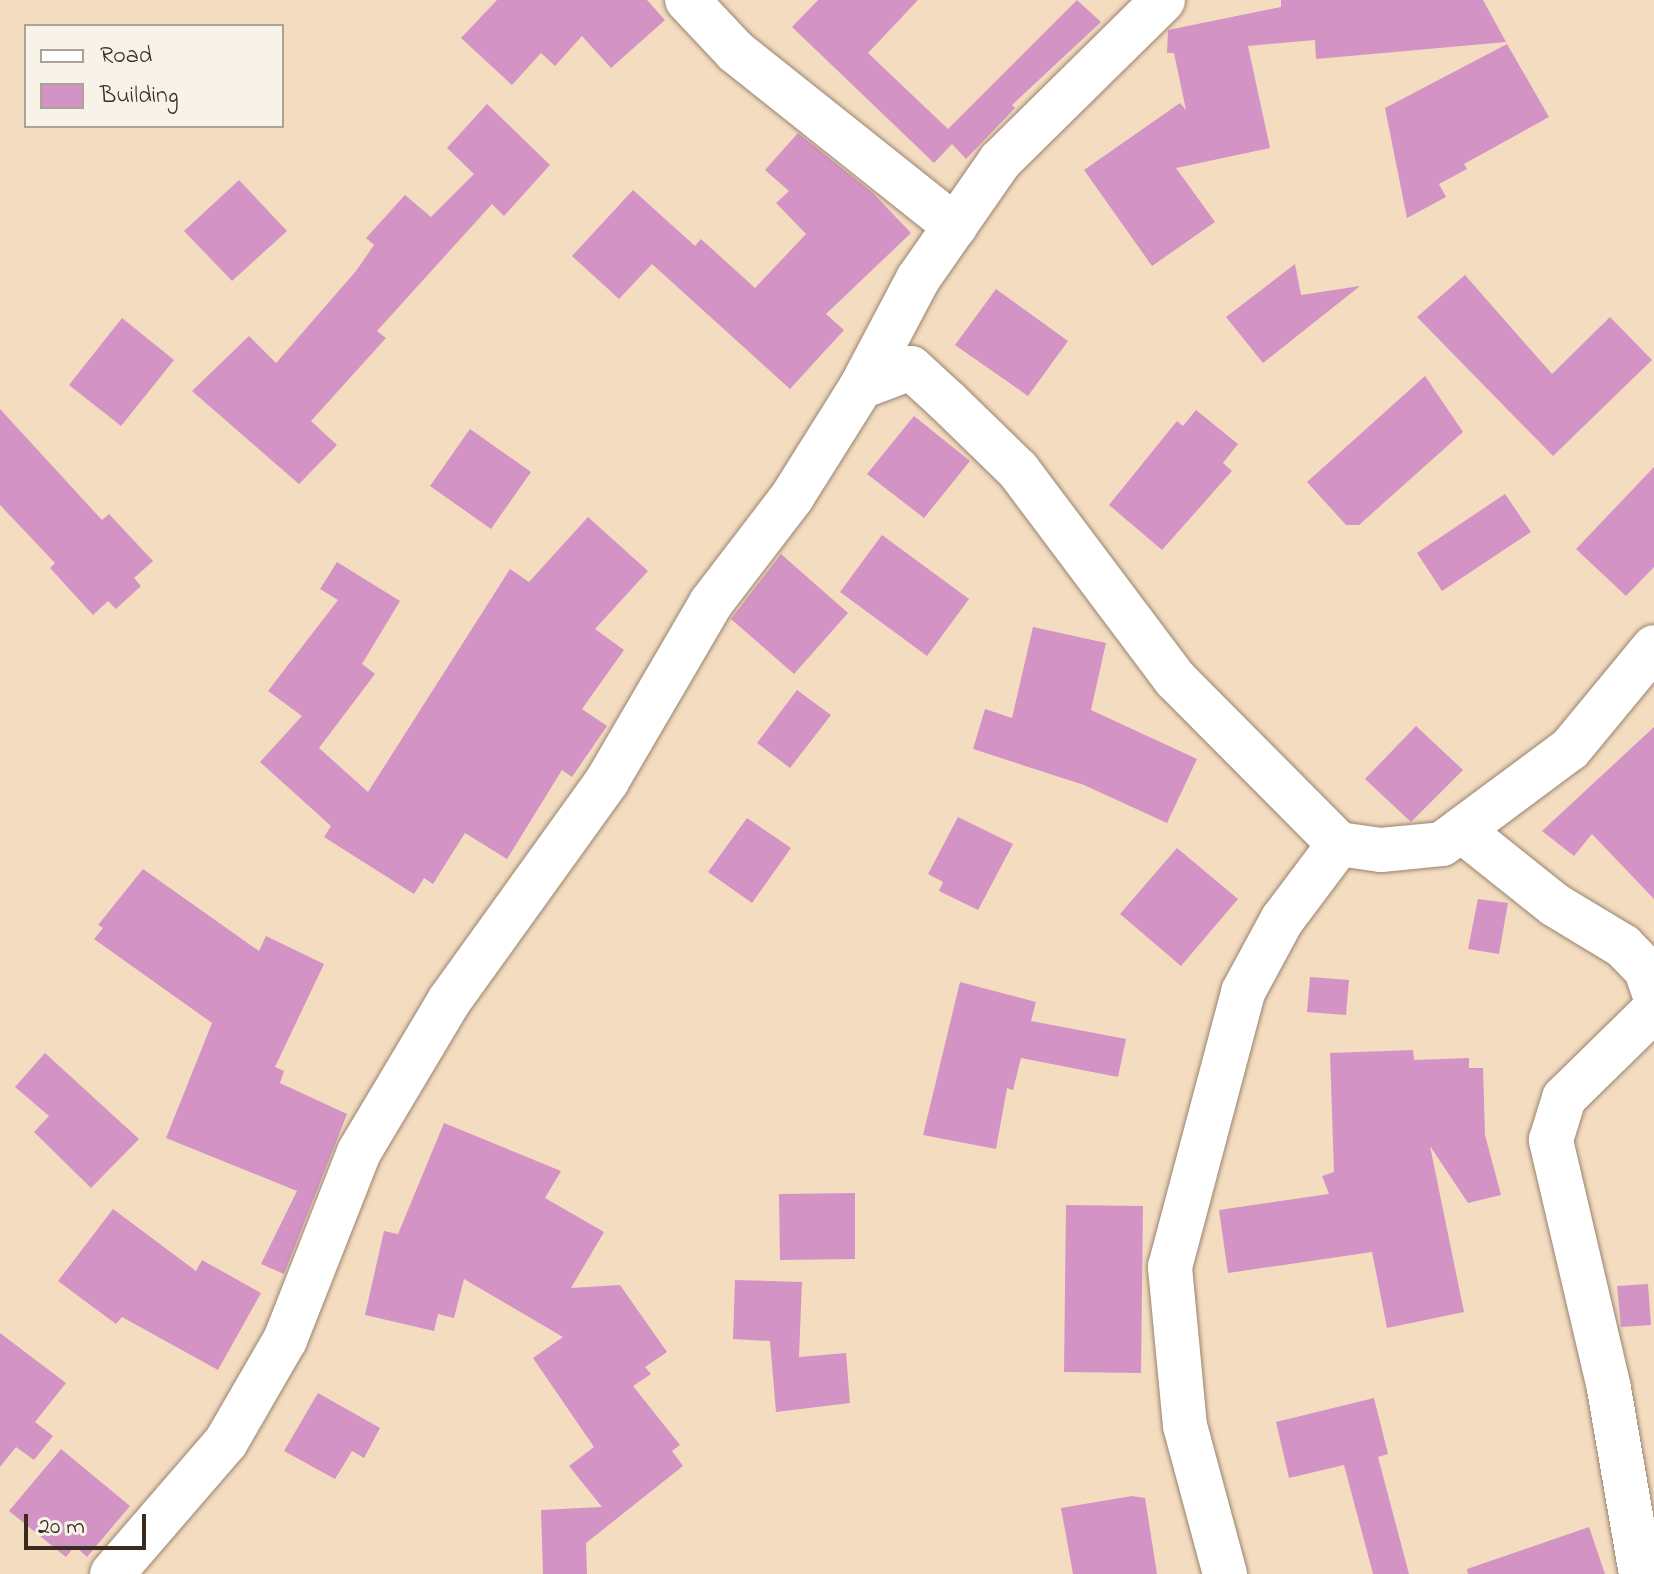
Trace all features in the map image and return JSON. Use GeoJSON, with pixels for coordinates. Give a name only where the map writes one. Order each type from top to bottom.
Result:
{"type":"FeatureCollection","features":[{"type":"Feature","properties":{"kind":"street"},"geometry":{"type":"LineString","coordinates":[[687,0],[736,52],[955,226]]}},
{"type":"Feature","properties":{"kind":"street"},"geometry":{"type":"LineString","coordinates":[[112,1574],[226,1442],[285,1340],[359,1152],[449,1001],[607,781],[711,603],[792,497],[861,387],[918,279],[1000,161],[1163,0]]}},
{"type":"Feature","properties":{"kind":"street"},"geometry":{"type":"LineString","coordinates":[[861,387],[911,368],[947,401],[1018,470],[1175,679],[1339,844],[1381,850],[1442,844],[1570,749],[1654,647]]}},
{"type":"Feature","properties":{"kind":"street"},"geometry":{"type":"LineString","coordinates":[[1461,830],[1555,905],[1623,946],[1646,970],[1654,993]]}},
{"type":"Feature","properties":{"kind":"street"},"geometry":{"type":"LineString","coordinates":[[1225,1574],[1185,1426],[1170,1267],[1243,992],[1282,920],[1339,844]]}},
{"type":"Feature","properties":{"kind":"street"},"geometry":{"type":"LineString","coordinates":[[1641,1574],[1606,1374],[1551,1140],[1564,1098],[1654,1010]]}},
{"type":"Feature","properties":{"kind":"building"},"geometry":{"type":"Polygon","coordinates":[[[497,0],[647,0],[665,20],[611,68],[582,36],[555,66],[541,53],[512,85],[461,38],[497,0]]]}},
{"type":"Feature","properties":{"kind":"building"},"geometry":{"type":"Polygon","coordinates":[[[818,0],[918,0],[868,53],[948,129],[1077,0],[1101,22],[1012,105],[1015,108],[966,159],[952,144],[934,163],[792,27],[818,0]]]}},
{"type":"Feature","properties":{"kind":"building"},"geometry":{"type":"Polygon","coordinates":[[[1281,0],[1483,0],[1506,42],[1316,59],[1315,40],[1248,46],[1270,148],[1176,168],[1215,222],[1152,266],[1084,170],[1180,103],[1186,110],[1174,53],[1167,53],[1168,30],[1281,7],[1281,0]]]}},
{"type":"Feature","properties":{"kind":"building"},"geometry":{"type":"Polygon","coordinates":[[[1507,44],[1549,117],[1464,164],[1467,169],[1439,184],[1446,197],[1407,218],[1385,108],[1507,44]]]}},
{"type":"Feature","properties":{"kind":"building"},"geometry":{"type":"Polygon","coordinates":[[[487,104],[550,165],[504,216],[492,204],[377,331],[386,338],[311,421],[337,445],[299,484],[192,391],[249,336],[276,363],[356,271],[374,245],[366,238],[405,195],[431,217],[474,174],[447,148],[487,104]]]}},
{"type":"Feature","properties":{"kind":"building"},"geometry":{"type":"Polygon","coordinates":[[[798,133],[873,193],[911,233],[826,314],[844,330],[790,389],[652,264],[619,299],[572,256],[633,190],[695,246],[701,239],[755,288],[806,234],[776,203],[789,191],[765,170],[798,133]]]}},
{"type":"Feature","properties":{"kind":"building"},"geometry":{"type":"Polygon","coordinates":[[[239,180],[287,231],[232,281],[184,231],[239,180]]]}},
{"type":"Feature","properties":{"kind":"building"},"geometry":{"type":"Polygon","coordinates":[[[1295,264],[1301,295],[1360,286],[1263,363],[1226,317],[1295,264]]]}},
{"type":"Feature","properties":{"kind":"building"},"geometry":{"type":"Polygon","coordinates":[[[1465,275],[1552,374],[1610,317],[1652,360],[1553,456],[1417,317],[1465,275]]]}},
{"type":"Feature","properties":{"kind":"building"},"geometry":{"type":"Polygon","coordinates":[[[996,289],[1068,341],[1028,396],[955,345],[996,289]]]}},
{"type":"Feature","properties":{"kind":"building"},"geometry":{"type":"Polygon","coordinates":[[[122,318],[174,360],[121,426],[69,385],[122,318]]]}},
{"type":"Feature","properties":{"kind":"building"},"geometry":{"type":"Polygon","coordinates":[[[1425,376],[1463,432],[1359,525],[1346,525],[1307,482],[1425,376]]]}},
{"type":"Feature","properties":{"kind":"building"},"geometry":{"type":"Polygon","coordinates":[[[0,409],[102,520],[109,514],[153,561],[134,578],[141,586],[116,609],[108,601],[93,615],[50,568],[55,563],[0,505],[0,409]]]}},
{"type":"Feature","properties":{"kind":"building"},"geometry":{"type":"Polygon","coordinates":[[[1196,410],[1238,444],[1223,463],[1232,471],[1162,550],[1109,505],[1177,421],[1183,426],[1196,410]]]}},
{"type":"Feature","properties":{"kind":"building"},"geometry":{"type":"Polygon","coordinates":[[[914,416],[970,461],[924,518],[867,474],[914,416]]]}},
{"type":"Feature","properties":{"kind":"building"},"geometry":{"type":"Polygon","coordinates":[[[470,429],[531,472],[491,529],[430,486],[470,429]]]}},
{"type":"Feature","properties":{"kind":"building"},"geometry":{"type":"Polygon","coordinates":[[[1654,467],[1654,567],[1626,596],[1576,549],[1654,467]]]}},
{"type":"Feature","properties":{"kind":"building"},"geometry":{"type":"Polygon","coordinates":[[[1505,494],[1531,532],[1442,591],[1417,553],[1505,494]]]}},
{"type":"Feature","properties":{"kind":"building"},"geometry":{"type":"Polygon","coordinates":[[[588,517],[648,571],[595,629],[624,650],[582,709],[607,726],[572,777],[562,770],[507,859],[465,833],[433,884],[424,878],[414,894],[324,837],[331,826],[260,762],[302,716],[268,691],[338,600],[320,589],[337,562],[400,601],[362,664],[375,674],[319,748],[368,792],[510,569],[529,582],[588,517]]]}},
{"type":"Feature","properties":{"kind":"building"},"geometry":{"type":"Polygon","coordinates":[[[882,535],[969,599],[927,656],[840,592],[882,535]]]}},
{"type":"Feature","properties":{"kind":"building"},"geometry":{"type":"Polygon","coordinates":[[[781,554],[848,613],[794,674],[731,619],[781,554]]]}},
{"type":"Feature","properties":{"kind":"building"},"geometry":{"type":"Polygon","coordinates":[[[1033,627],[1106,643],[1091,710],[1197,759],[1167,823],[1084,785],[973,749],[985,709],[1012,718],[1033,627]]]}},
{"type":"Feature","properties":{"kind":"building"},"geometry":{"type":"Polygon","coordinates":[[[797,690],[831,715],[790,768],[757,743],[797,690]]]}},
{"type":"Feature","properties":{"kind":"building"},"geometry":{"type":"Polygon","coordinates":[[[1416,726],[1463,770],[1411,822],[1365,779],[1416,726]]]}},
{"type":"Feature","properties":{"kind":"building"},"geometry":{"type":"Polygon","coordinates":[[[1654,727],[1654,899],[1592,834],[1574,856],[1542,831],[1654,727]]]}},
{"type":"Feature","properties":{"kind":"building"},"geometry":{"type":"Polygon","coordinates":[[[958,817],[1013,844],[978,910],[939,891],[943,882],[928,874],[958,817]]]}},
{"type":"Feature","properties":{"kind":"building"},"geometry":{"type":"Polygon","coordinates":[[[747,818],[791,848],[752,903],[708,872],[747,818]]]}},
{"type":"Feature","properties":{"kind":"building"},"geometry":{"type":"Polygon","coordinates":[[[1177,848],[1238,899],[1181,966],[1120,914],[1177,848]]]}},
{"type":"Feature","properties":{"kind":"building"},"geometry":{"type":"Polygon","coordinates":[[[143,869],[259,951],[266,936],[324,964],[275,1067],[284,1071],[280,1083],[347,1114],[284,1274],[261,1264],[297,1191],[166,1138],[212,1023],[94,939],[103,928],[98,925],[143,869]]]}},
{"type":"Feature","properties":{"kind":"building"},"geometry":{"type":"Polygon","coordinates":[[[1478,899],[1508,903],[1499,954],[1468,949],[1478,899]]]}},
{"type":"Feature","properties":{"kind":"building"},"geometry":{"type":"Polygon","coordinates":[[[1310,977],[1349,980],[1346,1015],[1307,1012],[1310,977]]]}},
{"type":"Feature","properties":{"kind":"building"},"geometry":{"type":"Polygon","coordinates":[[[960,982],[1036,1002],[1031,1021],[1126,1039],[1118,1077],[1021,1058],[1013,1090],[1007,1088],[996,1149],[923,1135],[960,982]]]}},
{"type":"Feature","properties":{"kind":"building"},"geometry":{"type":"Polygon","coordinates":[[[1413,1050],[1414,1060],[1469,1058],[1469,1068],[1483,1068],[1485,1135],[1501,1195],[1468,1203],[1430,1146],[1464,1312],[1387,1328],[1372,1252],[1228,1273],[1219,1210],[1329,1194],[1322,1176],[1334,1172],[1330,1053],[1413,1050]]]}},
{"type":"Feature","properties":{"kind":"building"},"geometry":{"type":"Polygon","coordinates":[[[45,1053],[139,1139],[91,1188],[34,1132],[49,1116],[15,1087],[45,1053]]]}},
{"type":"Feature","properties":{"kind":"building"},"geometry":{"type":"Polygon","coordinates":[[[444,1123],[561,1171],[545,1198],[604,1232],[571,1288],[620,1285],[667,1352],[645,1367],[651,1374],[633,1386],[680,1445],[672,1451],[683,1466],[586,1543],[587,1574],[543,1574],[541,1510],[602,1507],[569,1466],[594,1447],[533,1358],[563,1337],[464,1279],[454,1318],[438,1314],[434,1331],[365,1315],[384,1231],[398,1234],[444,1123]]]}},
{"type":"Feature","properties":{"kind":"building"},"geometry":{"type":"Polygon","coordinates":[[[855,1193],[855,1259],[780,1260],[779,1194],[855,1193]]]}},
{"type":"Feature","properties":{"kind":"building"},"geometry":{"type":"Polygon","coordinates":[[[1066,1205],[1143,1206],[1141,1373],[1064,1372],[1066,1205]]]}},
{"type":"Feature","properties":{"kind":"building"},"geometry":{"type":"Polygon","coordinates":[[[113,1209],[196,1271],[202,1260],[261,1293],[218,1370],[122,1317],[116,1324],[58,1281],[113,1209]]]}},
{"type":"Feature","properties":{"kind":"building"},"geometry":{"type":"Polygon","coordinates":[[[735,1280],[802,1282],[799,1357],[846,1353],[850,1403],[776,1412],[770,1341],[733,1339],[735,1280]]]}},
{"type":"Feature","properties":{"kind":"building"},"geometry":{"type":"Polygon","coordinates":[[[1648,1284],[1651,1325],[1621,1327],[1617,1286],[1648,1284]]]}},
{"type":"Feature","properties":{"kind":"building"},"geometry":{"type":"Polygon","coordinates":[[[0,1333],[66,1383],[35,1422],[53,1436],[34,1460],[16,1447],[0,1467],[0,1333]]]}},
{"type":"Feature","properties":{"kind":"building"},"geometry":{"type":"Polygon","coordinates":[[[318,1393],[380,1428],[364,1458],[352,1451],[335,1479],[284,1451],[318,1393]]]}},
{"type":"Feature","properties":{"kind":"building"},"geometry":{"type":"Polygon","coordinates":[[[1374,1398],[1388,1454],[1378,1457],[1409,1574],[1373,1574],[1344,1465],[1289,1478],[1276,1422],[1374,1398]]]}},
{"type":"Feature","properties":{"kind":"building"},"geometry":{"type":"Polygon","coordinates":[[[61,1449],[130,1506],[87,1557],[75,1546],[66,1557],[9,1511],[61,1449]]]}},
{"type":"Feature","properties":{"kind":"building"},"geometry":{"type":"Polygon","coordinates":[[[1132,1496],[1145,1498],[1157,1574],[1073,1574],[1061,1508],[1132,1496]]]}},
{"type":"Feature","properties":{"kind":"building"},"geometry":{"type":"Polygon","coordinates":[[[1589,1527],[1605,1574],[1468,1574],[1467,1569],[1589,1527]]]}}]}
